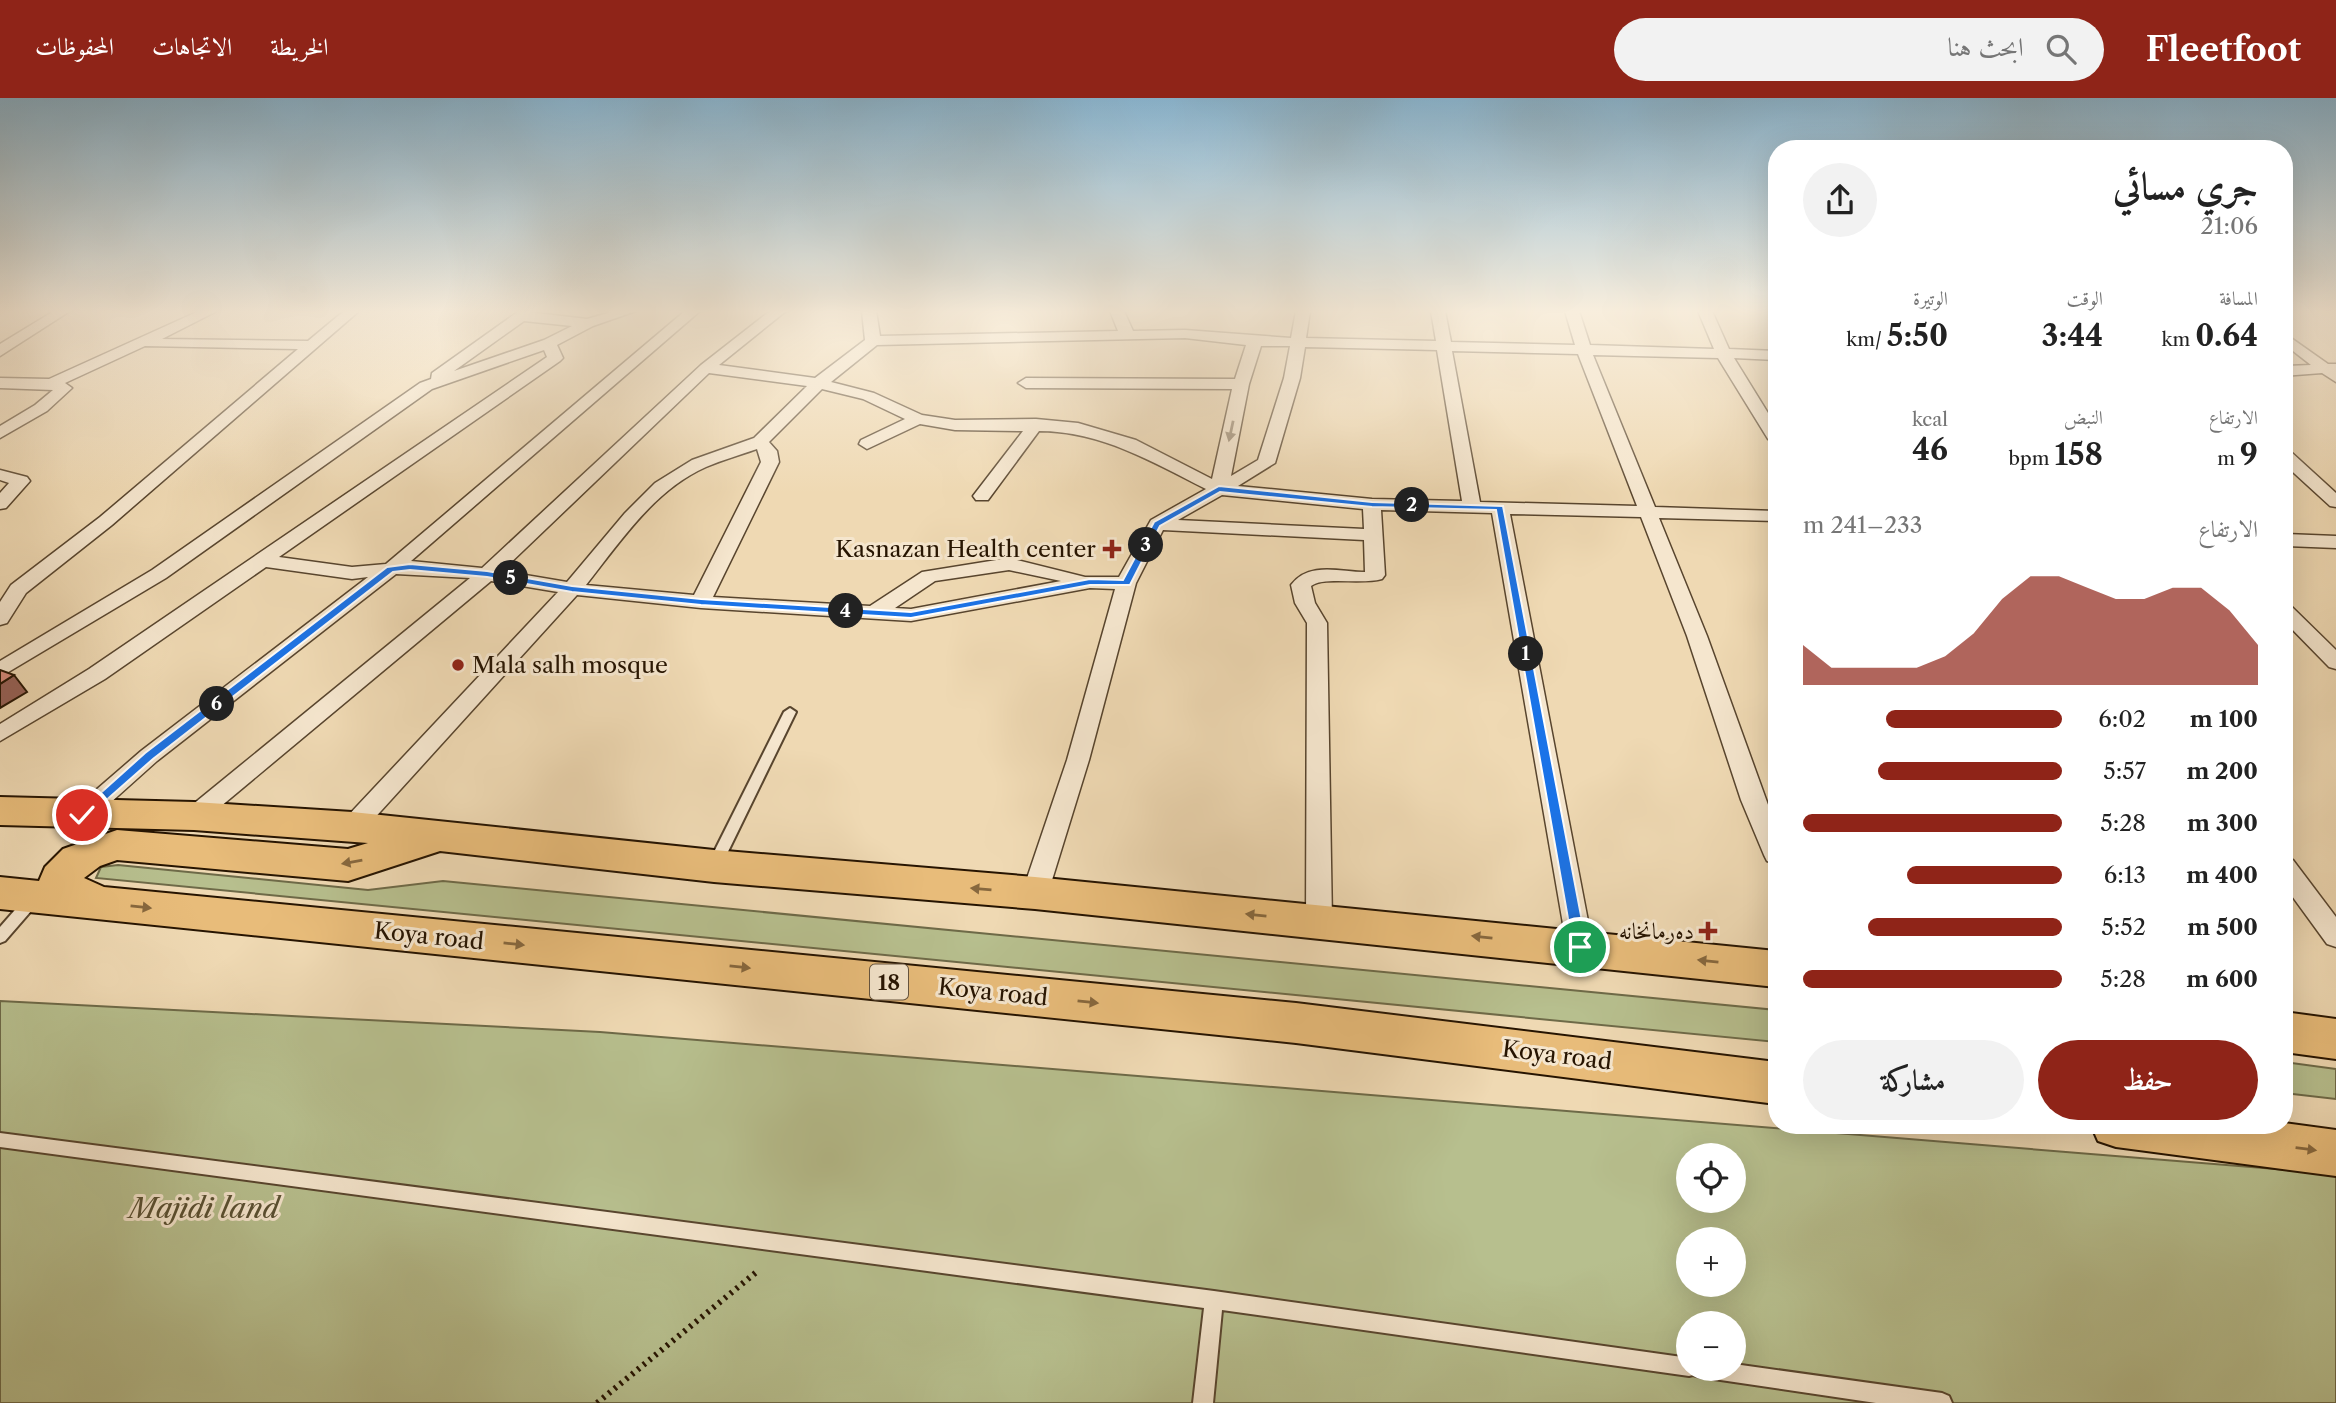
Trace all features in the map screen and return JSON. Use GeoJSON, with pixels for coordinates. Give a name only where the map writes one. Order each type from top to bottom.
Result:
{"type":"FeatureCollection","features":[{"type":"Feature","properties":{"kind":"highway"},"geometry":{"type":"LineString","coordinates":[[0,811],[194,816],[352,827],[714,866],[1035,893],[1768,968]]}},
{"type":"Feature","properties":{"kind":"highway"},"geometry":{"type":"LineString","coordinates":[[98,902],[61,887],[60,878],[69,865],[95,850],[117,845],[348,865],[441,836]]}},
{"type":"Feature","properties":{"kind":"highway","name":"Koya road"},"geometry":{"type":"LineString","coordinates":[[18,894],[1296,1023],[1768,1082]]}},
{"type":"Feature","properties":{"kind":"highway"},"geometry":{"type":"LineString","coordinates":[[2293,1033],[2336,1040]]}},
{"type":"Feature","properties":{"kind":"highway"},"geometry":{"type":"LineString","coordinates":[[2187,1134],[2336,1153]]}},
{"type":"Feature","properties":{"kind":"street"},"geometry":{"type":"LineString","coordinates":[[51,384],[76,372]]}},
{"type":"Feature","properties":{"kind":"street"},"geometry":{"type":"LineString","coordinates":[[0,619],[9,585],[106,521],[280,372]]}},
{"type":"Feature","properties":{"kind":"street"},"geometry":{"type":"LineString","coordinates":[[0,670],[159,574],[426,386],[442,372]]}},
{"type":"Feature","properties":{"kind":"street"},"geometry":{"type":"LineString","coordinates":[[426,386],[466,372]]}},
{"type":"Feature","properties":{"kind":"street"},"geometry":{"type":"LineString","coordinates":[[0,734],[97,674],[535,372]]}},
{"type":"Feature","properties":{"kind":"street"},"geometry":{"type":"LineString","coordinates":[[82,815],[149,756],[391,569],[622,372]]}},
{"type":"Feature","properties":{"kind":"street"},"geometry":{"type":"LineString","coordinates":[[194,816],[487,574],[702,372]]}},
{"type":"Feature","properties":{"kind":"street"},"geometry":{"type":"LineString","coordinates":[[735,372],[819,383],[905,411],[918,419],[955,425],[1036,424],[1079,427],[1105,434],[1219,489],[1372,505],[1646,510],[1768,516]]}},
{"type":"Feature","properties":{"kind":"street"},"geometry":{"type":"LineString","coordinates":[[352,827],[572,589],[631,517],[661,487],[698,464],[760,442],[833,372]]}},
{"type":"Feature","properties":{"kind":"street"},"geometry":{"type":"LineString","coordinates":[[1219,489],[1245,372]]}},
{"type":"Feature","properties":{"kind":"street"},"geometry":{"type":"LineString","coordinates":[[1035,893],[1078,760],[1126,583],[1157,524],[1266,463],[1293,372]]}},
{"type":"Feature","properties":{"kind":"street"},"geometry":{"type":"LineString","coordinates":[[1449,372],[1472,507]]}},
{"type":"Feature","properties":{"kind":"street"},"geometry":{"type":"LineString","coordinates":[[1592,372],[1697,636],[1768,835]]}},
{"type":"Feature","properties":{"kind":"street"},"geometry":{"type":"LineString","coordinates":[[1735,372],[1768,426]]}},
{"type":"Feature","properties":{"kind":"street"},"geometry":{"type":"LineString","coordinates":[[0,383],[51,384],[64,388],[41,408],[0,433]]}},
{"type":"Feature","properties":{"kind":"street"},"geometry":{"type":"LineString","coordinates":[[1026,383],[1241,384]]}},
{"type":"Feature","properties":{"kind":"street"},"geometry":{"type":"LineString","coordinates":[[867,444],[918,419]]}},
{"type":"Feature","properties":{"kind":"street"},"geometry":{"type":"LineString","coordinates":[[982,496],[1036,424]]}},
{"type":"Feature","properties":{"kind":"street"},"geometry":{"type":"LineString","coordinates":[[701,602],[771,462],[769,451],[760,442]]}},
{"type":"Feature","properties":{"kind":"street"},"geometry":{"type":"LineString","coordinates":[[2293,463],[2336,502]]}},
{"type":"Feature","properties":{"kind":"street"},"geometry":{"type":"LineString","coordinates":[[0,475],[21,481],[0,504]]}},
{"type":"Feature","properties":{"kind":"street"},"geometry":{"type":"LineString","coordinates":[[1319,921],[1317,622],[1305,603],[1301,585],[1306,578],[1318,575],[1375,575],[1372,505]]}},
{"type":"Feature","properties":{"kind":"street"},"geometry":{"type":"LineString","coordinates":[[1500,508],[1580,947]]}},
{"type":"Feature","properties":{"kind":"street"},"geometry":{"type":"LineString","coordinates":[[1157,524],[1374,535]]}},
{"type":"Feature","properties":{"kind":"street"},"geometry":{"type":"LineString","coordinates":[[2293,540],[2336,542]]}},
{"type":"Feature","properties":{"kind":"street"},"geometry":{"type":"LineString","coordinates":[[260,560],[352,573],[410,567],[487,574],[572,589],[701,602],[812,611],[877,611],[911,615],[1090,582]]}},
{"type":"Feature","properties":{"kind":"street"},"geometry":{"type":"LineString","coordinates":[[877,611],[929,576],[1009,564],[1090,582],[1126,583]]}},
{"type":"Feature","properties":{"kind":"street"},"geometry":{"type":"LineString","coordinates":[[2293,619],[2336,662]]}},
{"type":"Feature","properties":{"kind":"street"},"geometry":{"type":"LineString","coordinates":[[2293,879],[2336,937]]}},
{"type":"Feature","properties":{"kind":"lane"},"geometry":{"type":"LineString","coordinates":[[714,866],[790,712]]}},
{"type":"Feature","properties":{"kind":"lane"},"geometry":{"type":"LineString","coordinates":[[0,937],[18,894]]}},
{"type":"Feature","properties":{"kind":"lane"},"geometry":{"type":"LineString","coordinates":[[0,1140],[1214,1300],[1676,1365]]}},
{"type":"Feature","properties":{"kind":"lane"},"geometry":{"type":"LineString","coordinates":[[1203,1403],[1214,1300]]}},
{"type":"Feature","properties":{"kind":"lane"},"geometry":{"type":"LineString","coordinates":[[1746,1375],[1942,1403]]}},
{"type":"Feature","properties":{"kind":"path"},"geometry":{"type":"LineString","coordinates":[[597,1403],[760,1270]]}},
{"type":"Feature","properties":{"kind":"green space"},"geometry":{"type":"Polygon","coordinates":[[[118,865],[368,890],[443,881],[1768,1009],[1768,1041],[96,878],[101,867],[118,865]]]}},
{"type":"Feature","properties":{"kind":"green space","name":"Majidi land"},"geometry":{"type":"Polygon","coordinates":[[[0,1001],[600,1032],[1768,1128],[1768,1134],[1847,1134],[2336,1174],[2336,1403],[0,1403],[0,1001]]]}},
{"type":"Feature","properties":{"kind":"green space"},"geometry":{"type":"Polygon","coordinates":[[[2293,1063],[2336,1069],[2336,1099],[2293,1094],[2293,1063]]]}},
{"type":"Feature","properties":{"kind":"building"},"geometry":{"type":"Polygon","coordinates":[[[0,670],[14,675],[0,684],[0,670]]]}},
{"type":"Feature","properties":{"kind":"place","name":"Kasnazan Health center"},"geometry":{"type":"Point","coordinates":[1112,549]}},
{"type":"Feature","properties":{"kind":"place","name":"Mala salh mosque"},"geometry":{"type":"Point","coordinates":[458,665]}},
{"type":"Feature","properties":{"kind":"place","name":"دەرمانخانە"},"geometry":{"type":"Point","coordinates":[1708,931]}},
{"type":"Feature","properties":{"kind":"route"},"geometry":{"type":"LineString","coordinates":[[82,815],[149,756],[391,569],[410,567],[487,574],[572,589],[701,602],[812,611],[877,611],[911,615],[1090,582],[1126,583],[1157,524],[1219,489],[1372,505],[1500,508],[1580,947]]}}]}
